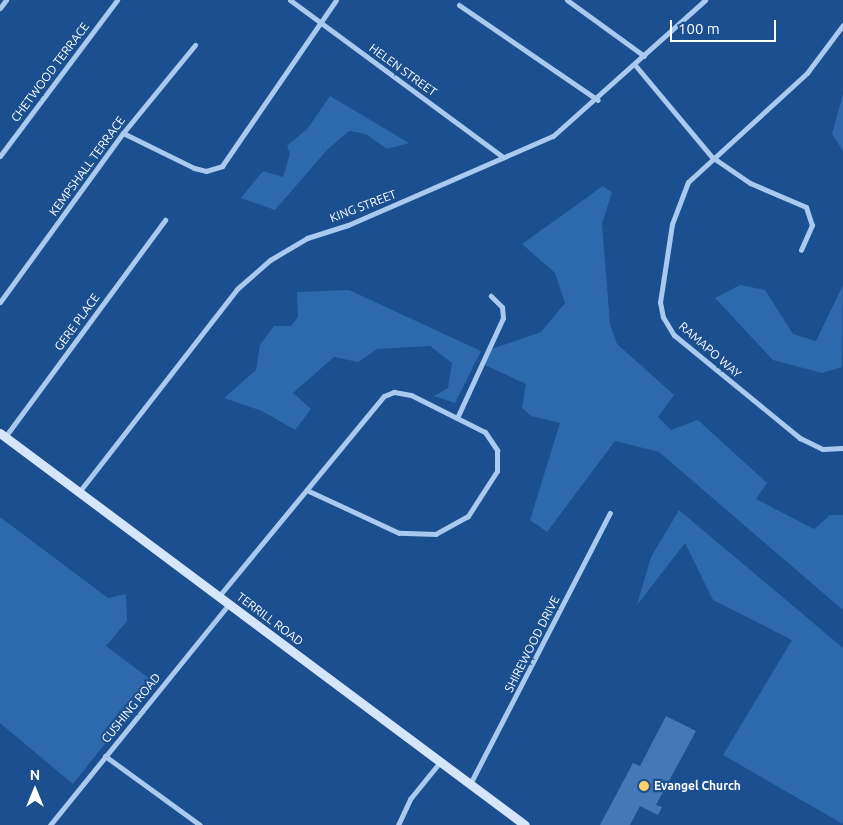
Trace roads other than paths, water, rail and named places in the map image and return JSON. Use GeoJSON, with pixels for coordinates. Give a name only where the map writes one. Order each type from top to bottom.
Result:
{"type":"FeatureCollection","features":[{"type":"Feature","properties":{"kind":"street"},"geometry":{"type":"LineString","coordinates":[[0,8],[6,0]]}},
{"type":"Feature","properties":{"kind":"street","name":"CHETWOOD TERRACE"},"geometry":{"type":"LineString","coordinates":[[0,156],[117,0]]}},
{"type":"Feature","properties":{"kind":"street","name":"HELEN STREET"},"geometry":{"type":"LineString","coordinates":[[290,0],[503,157]]}},
{"type":"Feature","properties":{"kind":"street"},"geometry":{"type":"LineString","coordinates":[[123,133],[200,170],[217,169],[230,157],[336,0]]}},
{"type":"Feature","properties":{"kind":"street"},"geometry":{"type":"LineString","coordinates":[[567,0],[644,56]]}},
{"type":"Feature","properties":{"kind":"street","name":"KING STREET"},"geometry":{"type":"LineString","coordinates":[[79,492],[237,289],[270,260],[307,238],[348,225],[553,136],[598,100],[704,0]]}},
{"type":"Feature","properties":{"kind":"street"},"geometry":{"type":"LineString","coordinates":[[459,4],[598,100]]}},
{"type":"Feature","properties":{"kind":"street","name":"RAMAPO WAY"},"geometry":{"type":"LineString","coordinates":[[843,25],[807,73],[695,172],[677,203],[661,292],[665,322],[674,335],[804,441],[823,449],[843,448]]}},
{"type":"Feature","properties":{"kind":"street","name":"KEMPSHALL TERRACE"},"geometry":{"type":"LineString","coordinates":[[0,302],[123,133],[195,45]]}},
{"type":"Feature","properties":{"kind":"street"},"geometry":{"type":"LineString","coordinates":[[635,65],[712,157],[750,183],[806,207],[812,225],[801,250]]}},
{"type":"Feature","properties":{"kind":"street","name":"GERE PLACE"},"geometry":{"type":"LineString","coordinates":[[3,435],[165,220]]}},
{"type":"Feature","properties":{"kind":"street"},"geometry":{"type":"LineString","coordinates":[[457,418],[503,318],[502,307],[491,296]]}},
{"type":"Feature","properties":{"kind":"street"},"geometry":{"type":"LineString","coordinates":[[218,596],[309,491],[375,404],[389,393],[406,392],[457,418],[490,437],[497,450],[498,464],[468,516],[450,529],[428,535],[399,533],[309,491]]}},
{"type":"Feature","properties":{"kind":"street","name":"TERRILL ROAD"},"geometry":{"type":"LineString","coordinates":[[3,435],[525,825]]}},
{"type":"Feature","properties":{"kind":"street","name":"SHIREWOOD DRIVE"},"geometry":{"type":"LineString","coordinates":[[470,784],[610,513]]}},
{"type":"Feature","properties":{"kind":"street","name":"CUSHING ROAD"},"geometry":{"type":"LineString","coordinates":[[50,825],[228,604]]}},
{"type":"Feature","properties":{"kind":"street"},"geometry":{"type":"LineString","coordinates":[[106,756],[200,825]]}},
{"type":"Feature","properties":{"kind":"street"},"geometry":{"type":"LineString","coordinates":[[398,825],[410,799],[440,762]]}},
{"type":"Feature","properties":{"kind":"place","name":"Evangel Church"},"geometry":{"type":"Point","coordinates":[644,786]}}]}
